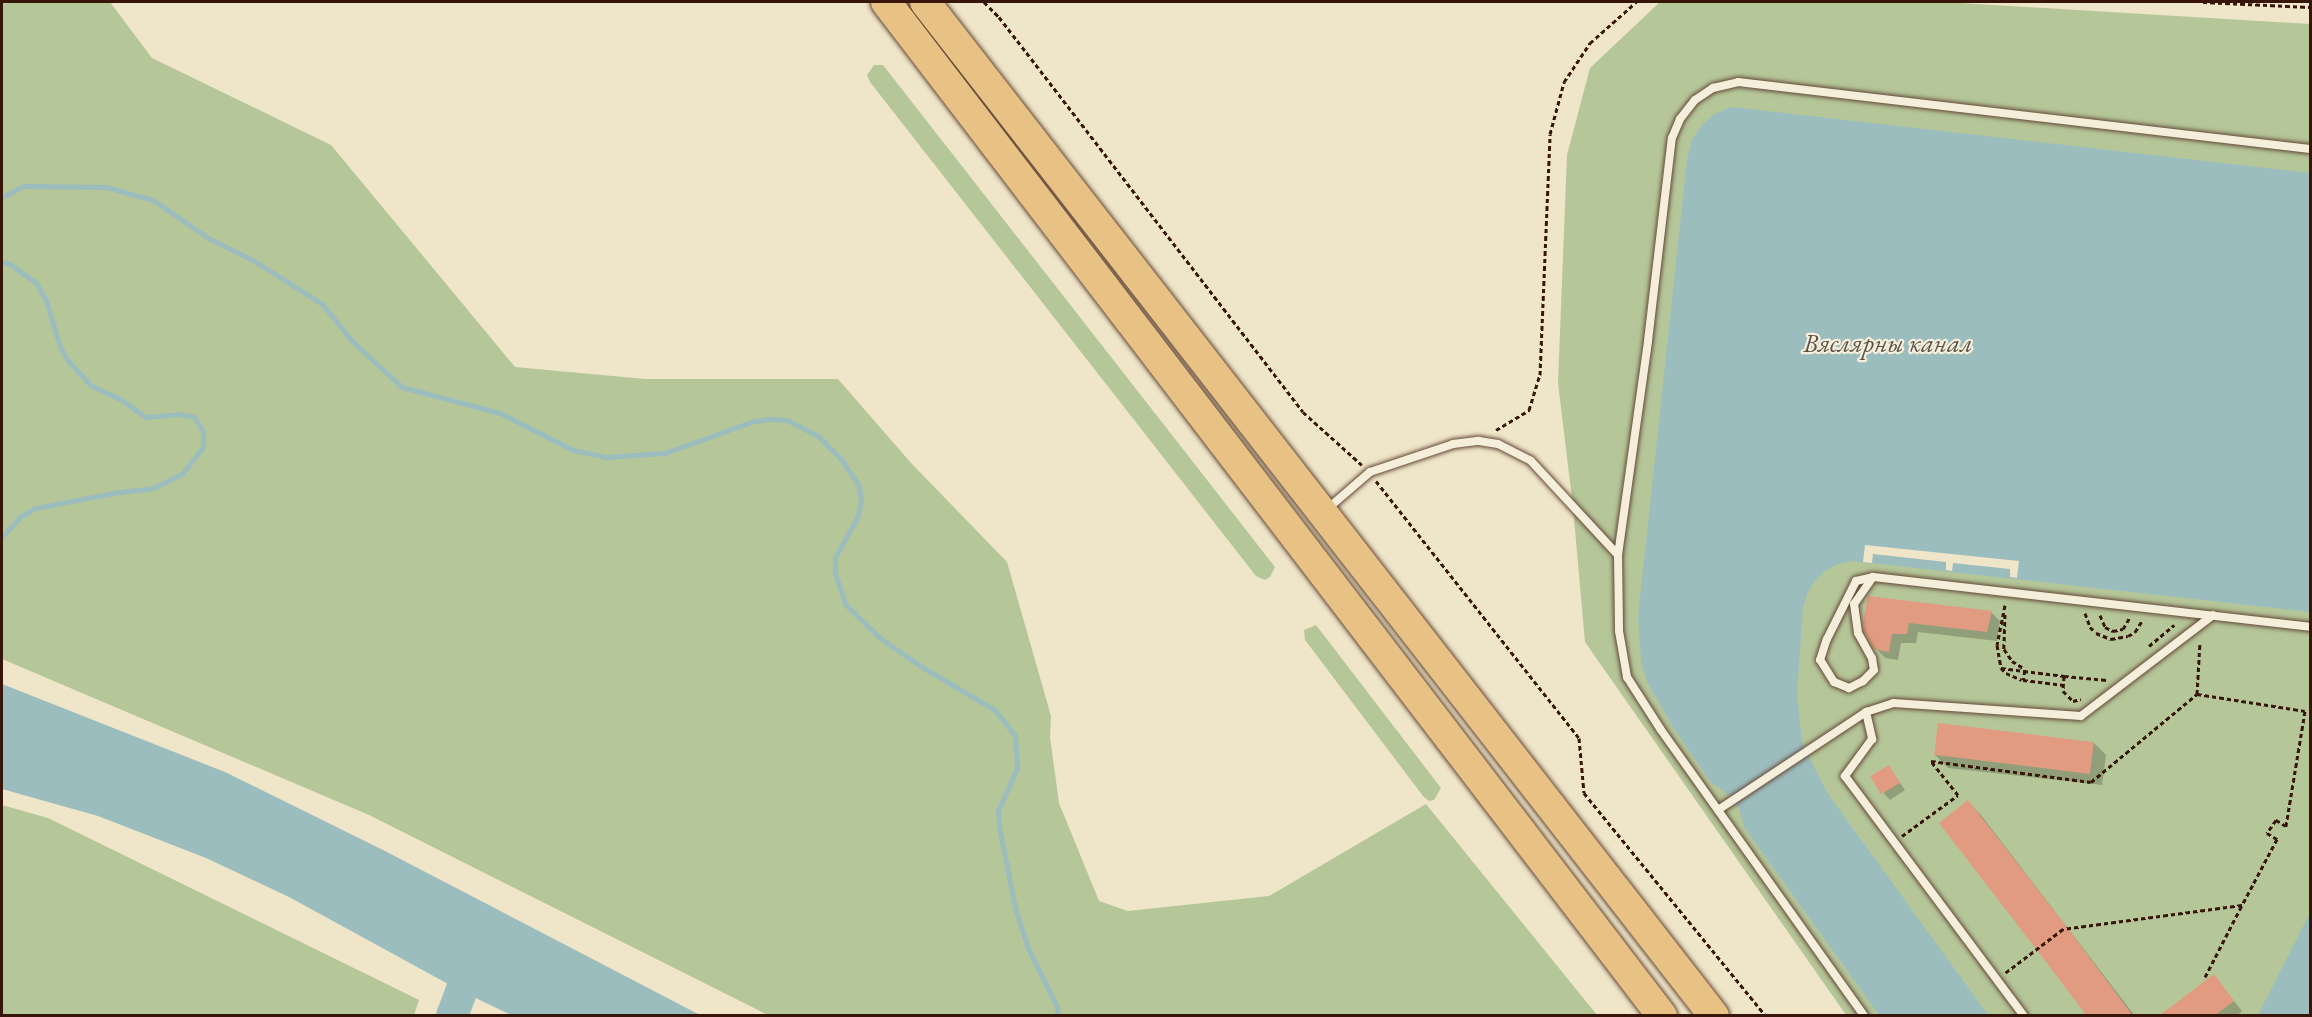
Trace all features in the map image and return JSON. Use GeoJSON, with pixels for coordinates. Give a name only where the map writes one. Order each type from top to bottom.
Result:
{"type":"FeatureCollection","features":[{"type":"Feature","properties":{"kind":"highway"},"geometry":{"type":"LineString","coordinates":[[886,2],[1662,1016]]}},
{"type":"Feature","properties":{"kind":"highway"},"geometry":{"type":"LineString","coordinates":[[925,2],[1714,1016]]}},
{"type":"Feature","properties":{"kind":"lane"},"geometry":{"type":"LineString","coordinates":[[1864,1016],[1720,808],[1661,730],[1627,677],[1619,631],[1618,555],[1648,341],[1672,138],[1680,119],[1695,100],[1713,88],[1738,82],[2310,149]]}},
{"type":"Feature","properties":{"kind":"lane"},"geometry":{"type":"LineString","coordinates":[[1323,513],[1370,472],[1453,444],[1479,441],[1498,444],[1531,461],[1618,555]]}},
{"type":"Feature","properties":{"kind":"lane"},"geometry":{"type":"LineString","coordinates":[[1873,577],[1854,604],[1858,633],[1872,658],[1874,670],[1863,681],[1849,688],[1834,682],[1820,660],[1827,639],[1856,581],[1873,577],[2310,627]]}},
{"type":"Feature","properties":{"kind":"lane"},"geometry":{"type":"LineString","coordinates":[[1720,808],[1866,712],[1894,703],[2081,716],[2213,615]]}},
{"type":"Feature","properties":{"kind":"lane"},"geometry":{"type":"LineString","coordinates":[[1866,712],[1872,738],[1845,776],[2024,1016]]}},
{"type":"Feature","properties":{"kind":"path"},"geometry":{"type":"LineString","coordinates":[[984,2],[999,17],[1303,412],[1370,472],[1579,738],[1584,793],[1766,1016]]}},
{"type":"Feature","properties":{"kind":"path"},"geometry":{"type":"LineString","coordinates":[[1479,441],[1529,410],[1540,375],[1550,134],[1564,82],[1590,43],[1636,2]]}},
{"type":"Feature","properties":{"kind":"path"},"geometry":{"type":"LineString","coordinates":[[2204,2],[2310,7]]}},
{"type":"Feature","properties":{"kind":"path"},"geometry":{"type":"LineString","coordinates":[[2005,603],[2016,604]]}},
{"type":"Feature","properties":{"kind":"path"},"geometry":{"type":"LineString","coordinates":[[2005,603],[1996,645],[2001,668],[2006,674],[2023,680],[2064,685]]}},
{"type":"Feature","properties":{"kind":"path"},"geometry":{"type":"LineString","coordinates":[[2005,603],[2004,649],[2012,661],[2025,670]]}},
{"type":"Feature","properties":{"kind":"path"},"geometry":{"type":"LineString","coordinates":[[2110,614],[2085,612],[2090,627],[2103,637],[2111,639],[2120,639],[2135,632],[2144,618],[2120,615]]}},
{"type":"Feature","properties":{"kind":"path"},"geometry":{"type":"LineString","coordinates":[[2100,613],[2101,623],[2114,631],[2123,629],[2131,616]]}},
{"type":"Feature","properties":{"kind":"path"},"geometry":{"type":"LineString","coordinates":[[2143,651],[2179,621],[2167,620]]}},
{"type":"Feature","properties":{"kind":"path"},"geometry":{"type":"LineString","coordinates":[[1894,842],[1958,795],[1931,761],[2091,782],[2197,694],[2200,625]]}},
{"type":"Feature","properties":{"kind":"path"},"geometry":{"type":"LineString","coordinates":[[2001,668],[2108,680],[2100,686]]}},
{"type":"Feature","properties":{"kind":"path"},"geometry":{"type":"LineString","coordinates":[[2023,680],[2025,670]]}},
{"type":"Feature","properties":{"kind":"path"},"geometry":{"type":"LineString","coordinates":[[2064,676],[2063,691],[2073,701],[2086,698]]}},
{"type":"Feature","properties":{"kind":"path"},"geometry":{"type":"LineString","coordinates":[[2197,694],[2305,711],[2286,826],[2276,820],[2267,833],[2277,839],[2205,976]]}},
{"type":"Feature","properties":{"kind":"path"},"geometry":{"type":"LineString","coordinates":[[1997,979],[2063,929],[2242,905]]}},
{"type":"Feature","properties":{"kind":"green space"},"geometry":{"type":"Polygon","coordinates":[[[2,2],[110,2],[152,58],[331,145],[515,367],[645,379],[838,379],[911,463],[1007,562],[1051,716],[1050,737],[1059,803],[1099,901],[1128,911],[1269,896],[1426,804],[1597,1015],[768,1015],[369,815],[2,659],[2,2]]]}},
{"type":"Feature","properties":{"kind":"green space"},"geometry":{"type":"Polygon","coordinates":[[[1660,2],[1943,2],[2310,24],[2310,1015],[1846,1015],[1585,642],[1573,507],[1558,383],[1567,155],[1590,68],[1660,2]]]}},
{"type":"Feature","properties":{"kind":"green space"},"geometry":{"type":"Polygon","coordinates":[[[874,65],[883,65],[1275,567],[1270,577],[1265,580],[1256,576],[870,82],[867,75],[874,65]]]}},
{"type":"Feature","properties":{"kind":"green space"},"geometry":{"type":"Polygon","coordinates":[[[1316,625],[1441,788],[1434,800],[1429,801],[1423,796],[1305,640],[1304,630],[1316,625]]]}},
{"type":"Feature","properties":{"kind":"green space"},"geometry":{"type":"Polygon","coordinates":[[[2,805],[48,818],[419,1000],[414,1015],[2,1015],[2,805]]]}},
{"type":"Feature","properties":{"kind":"water","name":"Вяслярны канал"},"geometry":{"type":"Polygon","coordinates":[[[1732,107],[2310,173],[2310,612],[1852,561],[1838,564],[1825,571],[1814,582],[1807,594],[1803,609],[1797,692],[1802,743],[1828,794],[1988,1015],[1879,1015],[1744,827],[1739,808],[1731,797],[1710,781],[1673,727],[1647,682],[1641,661],[1638,617],[1687,160],[1692,140],[1701,126],[1714,114],[1732,107]]]}},
{"type":"Feature","properties":{"kind":"water"},"geometry":{"type":"Polygon","coordinates":[[[2,684],[225,772],[385,851],[700,1015],[511,1015],[461,991],[289,897],[206,858],[98,816],[2,789],[2,684]]]}},
{"type":"Feature","properties":{"kind":"water"},"geometry":{"type":"Polygon","coordinates":[[[2310,913],[2310,1015],[2258,1015],[2310,913]]]}},
{"type":"Feature","properties":{"kind":"pier"},"geometry":{"type":"Polygon","coordinates":[[[1865,545],[2019,561],[2017,578],[2010,577],[2010,569],[1953,563],[1952,571],[1946,570],[1946,562],[1873,554],[1872,563],[1863,562],[1865,545]]]}},
{"type":"Feature","properties":{"kind":"building"},"geometry":{"type":"Polygon","coordinates":[[[1868,596],[1992,611],[1987,632],[1909,623],[1907,634],[1892,634],[1889,652],[1874,649],[1864,631],[1863,622],[1868,596]]]}},
{"type":"Feature","properties":{"kind":"building"},"geometry":{"type":"Polygon","coordinates":[[[1938,723],[2094,742],[2090,774],[1934,755],[1938,723]]]}},
{"type":"Feature","properties":{"kind":"building"},"geometry":{"type":"Polygon","coordinates":[[[1889,765],[1900,783],[1881,794],[1870,776],[1889,765]]]}},
{"type":"Feature","properties":{"kind":"building"},"geometry":{"type":"Polygon","coordinates":[[[1968,800],[2133,1016],[2087,1016],[1939,823],[1968,800]]]}},
{"type":"Feature","properties":{"kind":"building"},"geometry":{"type":"Polygon","coordinates":[[[2214,974],[2234,1001],[2214,1016],[2159,1016],[2214,974]]]}},
{"type":"Feature","properties":{"kind":"waterway"},"geometry":{"type":"LineString","coordinates":[[2,197],[24,186],[106,187],[153,200],[208,238],[253,260],[322,304],[353,342],[402,387],[500,413],[573,450],[607,457],[665,453],[754,421],[771,419],[787,420],[817,435],[841,459],[859,486],[861,502],[857,518],[835,557],[835,573],[845,604],[880,638],[922,667],[995,710],[1015,736],[1017,768],[998,811],[999,827],[1015,908],[1028,948],[1057,1007],[1058,1016]]}},
{"type":"Feature","properties":{"kind":"waterway"},"geometry":{"type":"LineString","coordinates":[[2,262],[10,264],[36,283],[46,300],[60,347],[68,361],[90,385],[120,399],[146,417],[179,414],[194,417],[203,431],[203,447],[183,473],[154,488],[119,492],[35,508],[20,517],[2,537]]}},
{"type":"Feature","properties":{"kind":"waterway"},"geometry":{"type":"LineString","coordinates":[[452,1016],[476,952]]}}]}
